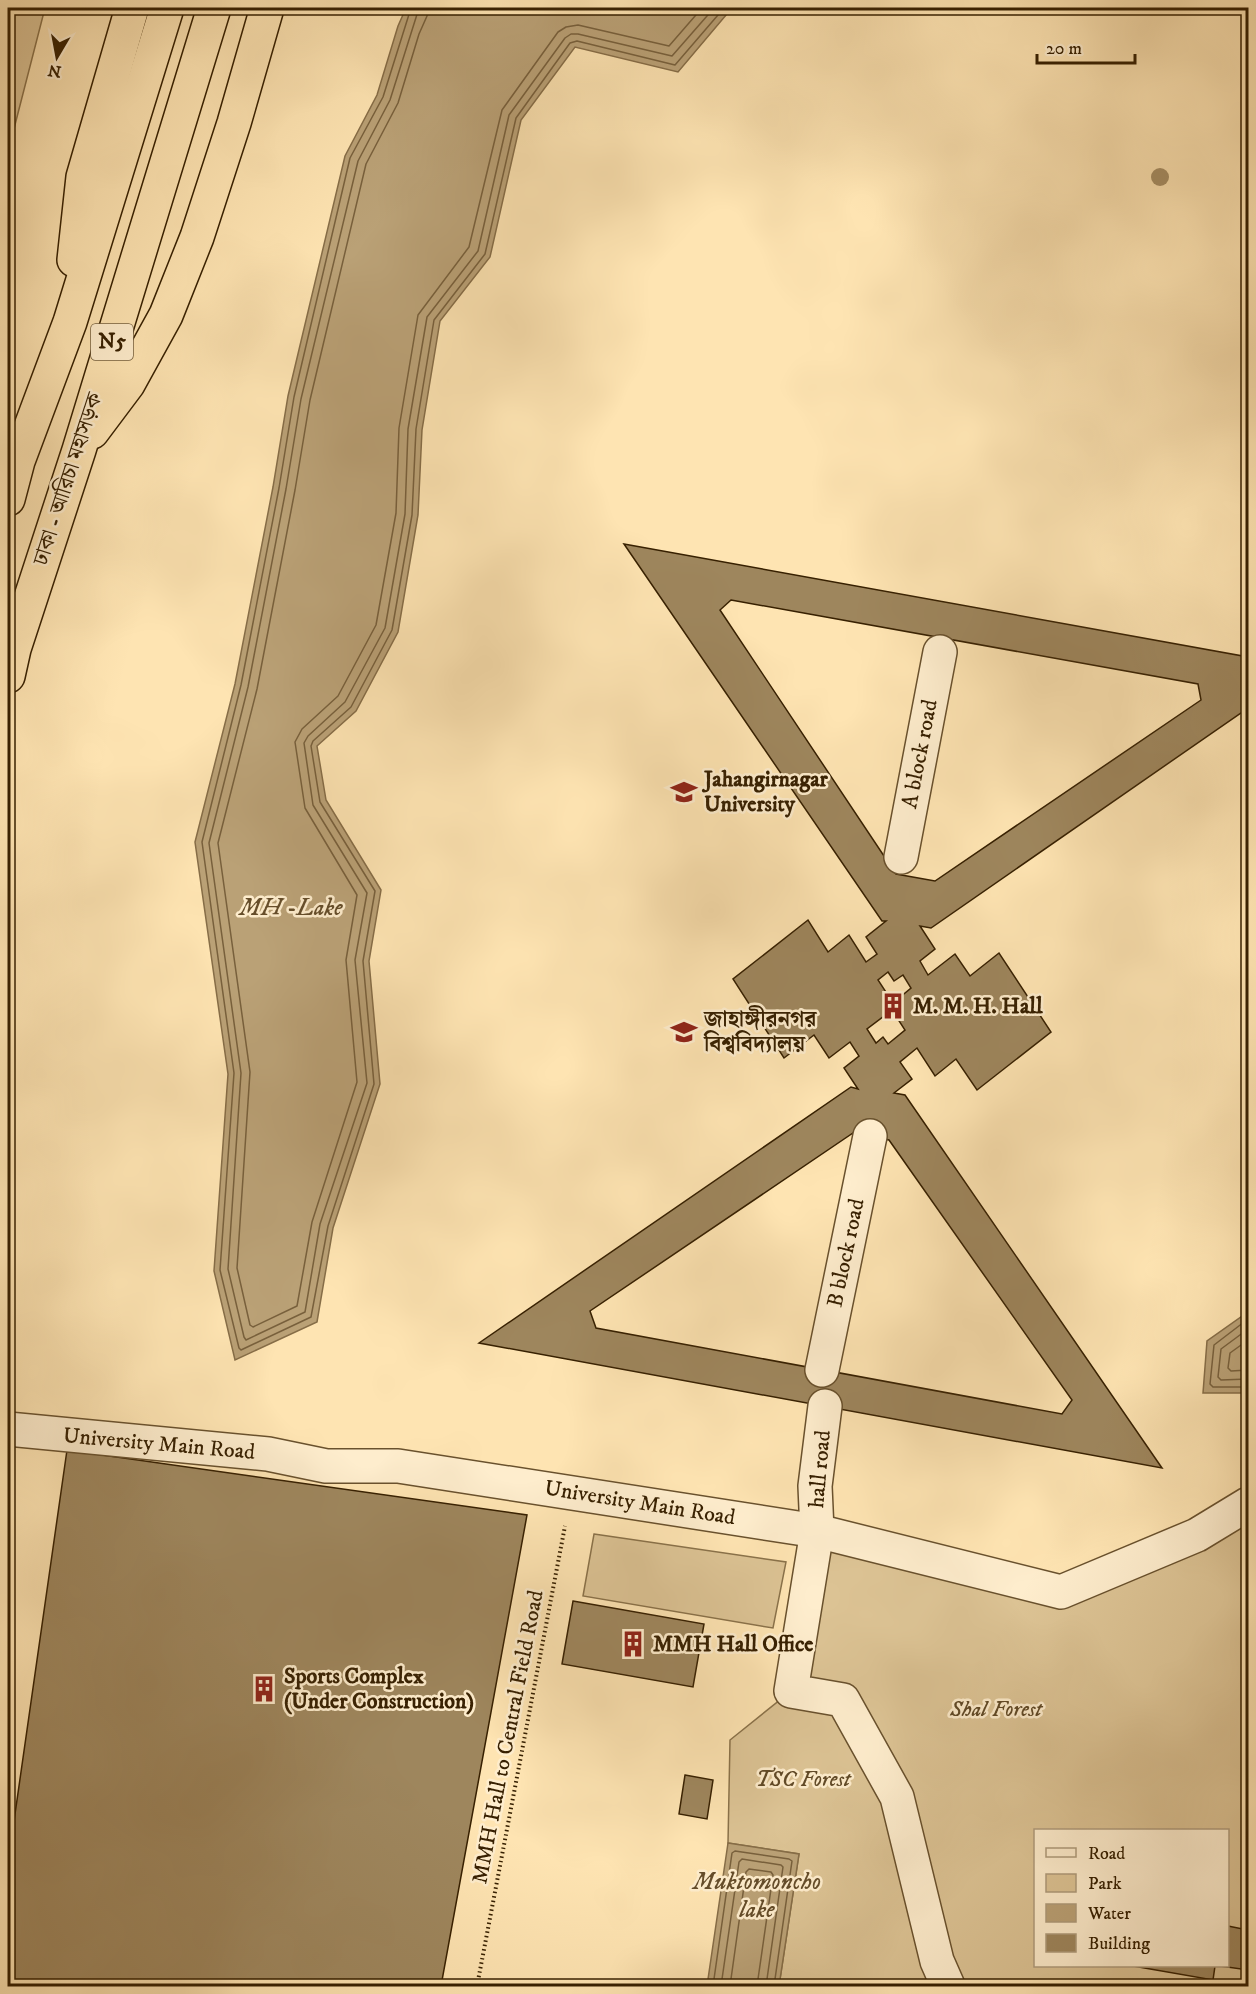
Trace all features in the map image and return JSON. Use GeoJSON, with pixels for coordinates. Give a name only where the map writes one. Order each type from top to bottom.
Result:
{"type":"FeatureCollection","features":[{"type":"Feature","properties":{"kind":"highway"},"geometry":{"type":"LineString","coordinates":[[70,322],[83,177],[132,8]]}},
{"type":"Feature","properties":{"kind":"highway","name":"N5"},"geometry":{"type":"LineString","coordinates":[[8,499],[18,461],[70,322],[167,8]]}},
{"type":"Feature","properties":{"kind":"highway","name":"ঢাকা - আরিচা মহাসড়ক"},"geometry":{"type":"LineString","coordinates":[[8,676],[14,649],[79,450],[214,8]]}},
{"type":"Feature","properties":{"kind":"highway"},"geometry":{"type":"LineString","coordinates":[[79,450],[128,384],[166,315],[197,237],[234,123],[267,8]]}},
{"type":"Feature","properties":{"kind":"street","name":"A block road"},"geometry":{"type":"LineString","coordinates":[[901,857],[940,652]]}},
{"type":"Feature","properties":{"kind":"street","name":"B block road"},"geometry":{"type":"LineString","coordinates":[[822,1370],[870,1136]]}},
{"type":"Feature","properties":{"kind":"street","name":"hall road"},"geometry":{"type":"LineString","coordinates":[[825,1406],[815,1486],[817,1531],[790,1691],[843,1700],[897,1797],[937,1961],[948,1986]]}},
{"type":"Feature","properties":{"kind":"street","name":"University Main Road"},"geometry":{"type":"LineString","coordinates":[[8,1429],[268,1454],[326,1466],[398,1466],[817,1531],[1061,1592],[1197,1535],[1248,1504]]}},
{"type":"Feature","properties":{"kind":"path","name":"MMH Hall to Central Field Road"},"geometry":{"type":"LineString","coordinates":[[477,1986],[572,1493]]}},
{"type":"Feature","properties":{"kind":"green space"},"geometry":{"type":"Polygon","coordinates":[[[8,8],[45,8],[8,152],[8,8]]]}},
{"type":"Feature","properties":{"kind":"green space","name":"Shal Forest"},"geometry":{"type":"Polygon","coordinates":[[[1248,1504],[1248,1986],[779,1986],[799,1854],[728,1843],[730,1740],[791,1691],[817,1531],[1061,1592],[1248,1504]]]}},
{"type":"Feature","properties":{"kind":"green space"},"geometry":{"type":"Polygon","coordinates":[[[594,1534],[786,1562],[773,1628],[583,1596],[594,1534]]]}},
{"type":"Feature","properties":{"kind":"water","name":"MH -Lake"},"geometry":{"type":"Polygon","coordinates":[[[406,8],[732,8],[678,72],[575,47],[521,120],[490,257],[440,321],[422,430],[418,515],[398,632],[356,711],[317,746],[326,800],[381,890],[369,961],[380,1084],[333,1228],[317,1322],[235,1360],[214,1271],[228,1074],[195,842],[235,684],[288,396],[345,156],[377,95],[398,26],[406,8]]]}},
{"type":"Feature","properties":{"kind":"water"},"geometry":{"type":"Polygon","coordinates":[[[1248,1312],[1248,1393],[1203,1393],[1207,1341],[1248,1312]]]}},
{"type":"Feature","properties":{"kind":"water","name":"Muktomoncho lake"},"geometry":{"type":"Polygon","coordinates":[[[728,1843],[799,1854],[779,1986],[707,1986],[728,1843]]]}},
{"type":"Feature","properties":{"kind":"building","name":"M. M. H. Hall"},"geometry":{"type":"Polygon","coordinates":[[[624,544],[1248,657],[1248,708],[931,928],[920,926],[935,949],[920,961],[928,975],[955,954],[970,976],[999,953],[1051,1032],[977,1090],[956,1059],[935,1076],[917,1048],[900,1062],[912,1079],[894,1093],[905,1095],[1162,1468],[479,1343],[851,1087],[858,1089],[844,1068],[859,1056],[850,1042],[829,1058],[814,1035],[784,1058],[733,979],[808,920],[828,952],[849,935],[866,962],[877,954],[866,937],[886,921],[882,921],[624,544]],[[731,600],[720,610],[896,874],[935,881],[1201,700],[1198,684],[731,600]],[[888,972],[878,980],[893,1003],[911,988],[903,975],[894,981],[888,972]],[[892,1010],[867,1029],[876,1043],[883,1037],[888,1044],[905,1030],[892,1010]],[[853,1133],[590,1311],[596,1328],[1062,1414],[1072,1400],[889,1140],[853,1133]]]}},
{"type":"Feature","properties":{"kind":"building","name":"Sports Complex (Under Construction)"},"geometry":{"type":"Polygon","coordinates":[[[67,1450],[527,1515],[441,1986],[8,1986],[8,1863],[67,1450]]]}},
{"type":"Feature","properties":{"kind":"building","name":"MMH Hall Office"},"geometry":{"type":"Polygon","coordinates":[[[573,1601],[704,1624],[693,1687],[562,1664],[573,1601]]]}},
{"type":"Feature","properties":{"kind":"building"},"geometry":{"type":"Polygon","coordinates":[[[685,1775],[713,1780],[707,1819],[679,1814],[685,1775]]]}},
{"type":"Feature","properties":{"kind":"building"},"geometry":{"type":"Polygon","coordinates":[[[1229,1926],[1248,1930],[1248,1970],[1227,1967],[1229,1967],[1229,1926]]]}},
{"type":"Feature","properties":{"kind":"building"},"geometry":{"type":"Polygon","coordinates":[[[1139,1967],[1215,1967],[1213,1980],[1139,1967]]]}},
{"type":"Feature","properties":{"kind":"place","name":"Jahangirnagar University"},"geometry":{"type":"Point","coordinates":[684,792]}},
{"type":"Feature","properties":{"kind":"place","name":"M. M. H. Hall"},"geometry":{"type":"Point","coordinates":[893,1006]}},
{"type":"Feature","properties":{"kind":"place","name":"জাহাঙ্গীরনগর বিশ্ববিদ্যালয়"},"geometry":{"type":"Point","coordinates":[684,1032]}},
{"type":"Feature","properties":{"kind":"place","name":"MMH Hall Office"},"geometry":{"type":"Point","coordinates":[633,1644]}},
{"type":"Feature","properties":{"kind":"place","name":"Sports Complex (Under Construction)"},"geometry":{"type":"Point","coordinates":[264,1689]}},
{"type":"Feature","properties":{"kind":"park label","name":"TSC Forest"},"geometry":{"type":"Point","coordinates":[803,1779]}}]}
